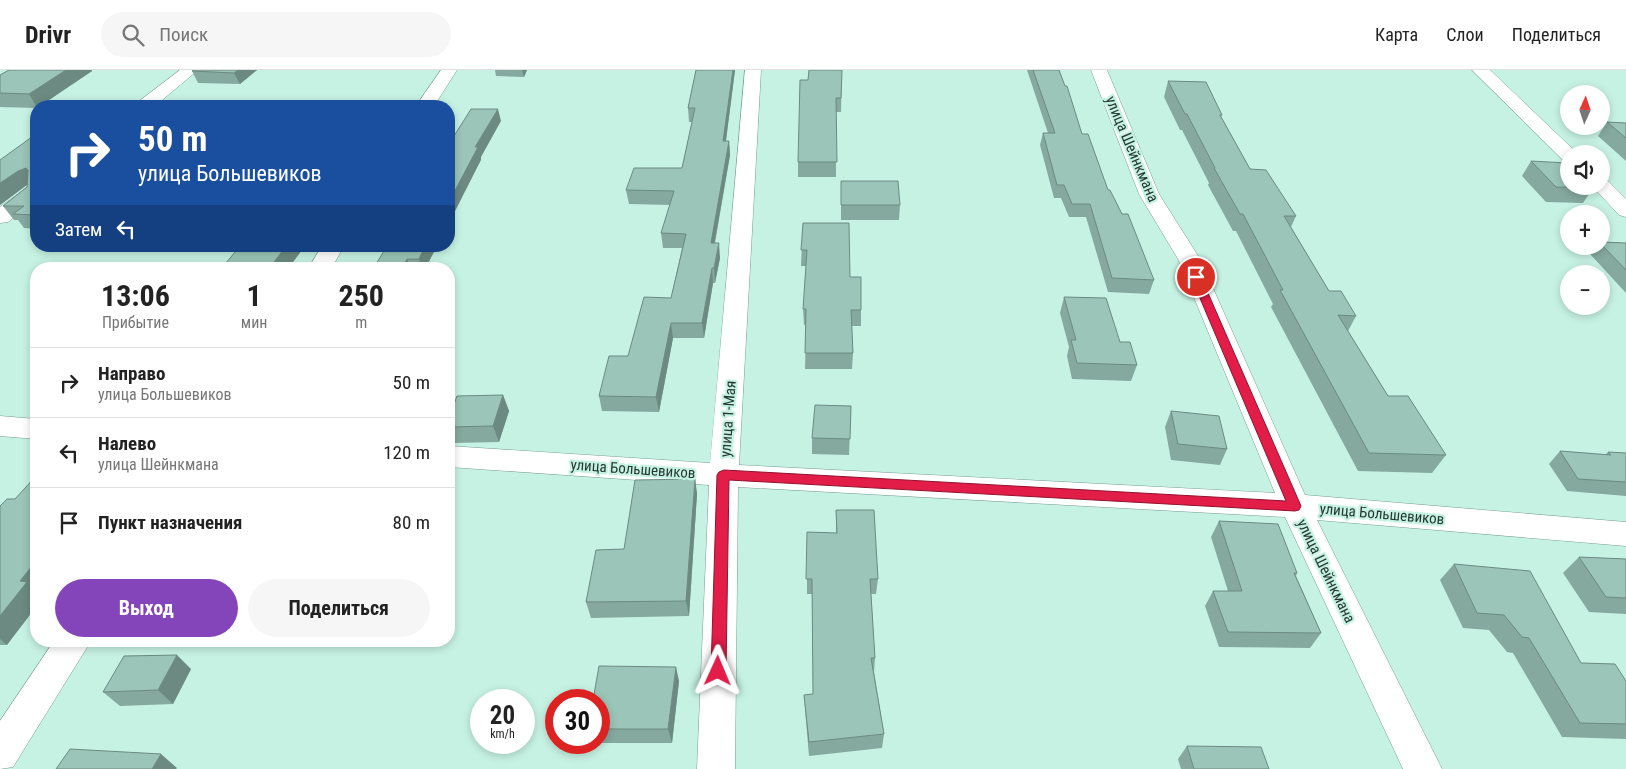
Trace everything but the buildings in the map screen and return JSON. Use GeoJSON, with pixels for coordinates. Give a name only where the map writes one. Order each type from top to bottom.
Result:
{"type":"FeatureCollection","features":[{"type":"Feature","properties":{"kind":"street"},"geometry":{"type":"LineString","coordinates":[[152,100],[190,70]]}},
{"type":"Feature","properties":{"kind":"street"},"geometry":{"type":"LineString","coordinates":[[429,100],[449,70]]}},
{"type":"Feature","properties":{"kind":"street","name":"улица 1-Мая"},"geometry":{"type":"LineString","coordinates":[[716,769],[724,475],[753,70]]}},
{"type":"Feature","properties":{"kind":"street","name":"улица Шейнкмана"},"geometry":{"type":"LineString","coordinates":[[1099,70],[1149,194],[1189,259],[1295,506],[1423,769]]}},
{"type":"Feature","properties":{"kind":"street"},"geometry":{"type":"LineString","coordinates":[[1480,70],[1560,146]]}},
{"type":"Feature","properties":{"kind":"street"},"geometry":{"type":"LineString","coordinates":[[0,217],[30,194]]}},
{"type":"Feature","properties":{"kind":"street"},"geometry":{"type":"LineString","coordinates":[[1610,194],[1626,211]]}},
{"type":"Feature","properties":{"kind":"street"},"geometry":{"type":"LineString","coordinates":[[0,426],[30,428]]}},
{"type":"Feature","properties":{"kind":"street","name":"улица Большевиков"},"geometry":{"type":"LineString","coordinates":[[455,456],[724,475],[1295,506],[1626,534]]}},
{"type":"Feature","properties":{"kind":"street"},"geometry":{"type":"LineString","coordinates":[[0,754],[70,647]]}},
{"type":"Feature","properties":{"kind":"route"},"geometry":{"type":"LineString","coordinates":[[718,671],[724,475],[1295,506],[1196,277]]}}]}
